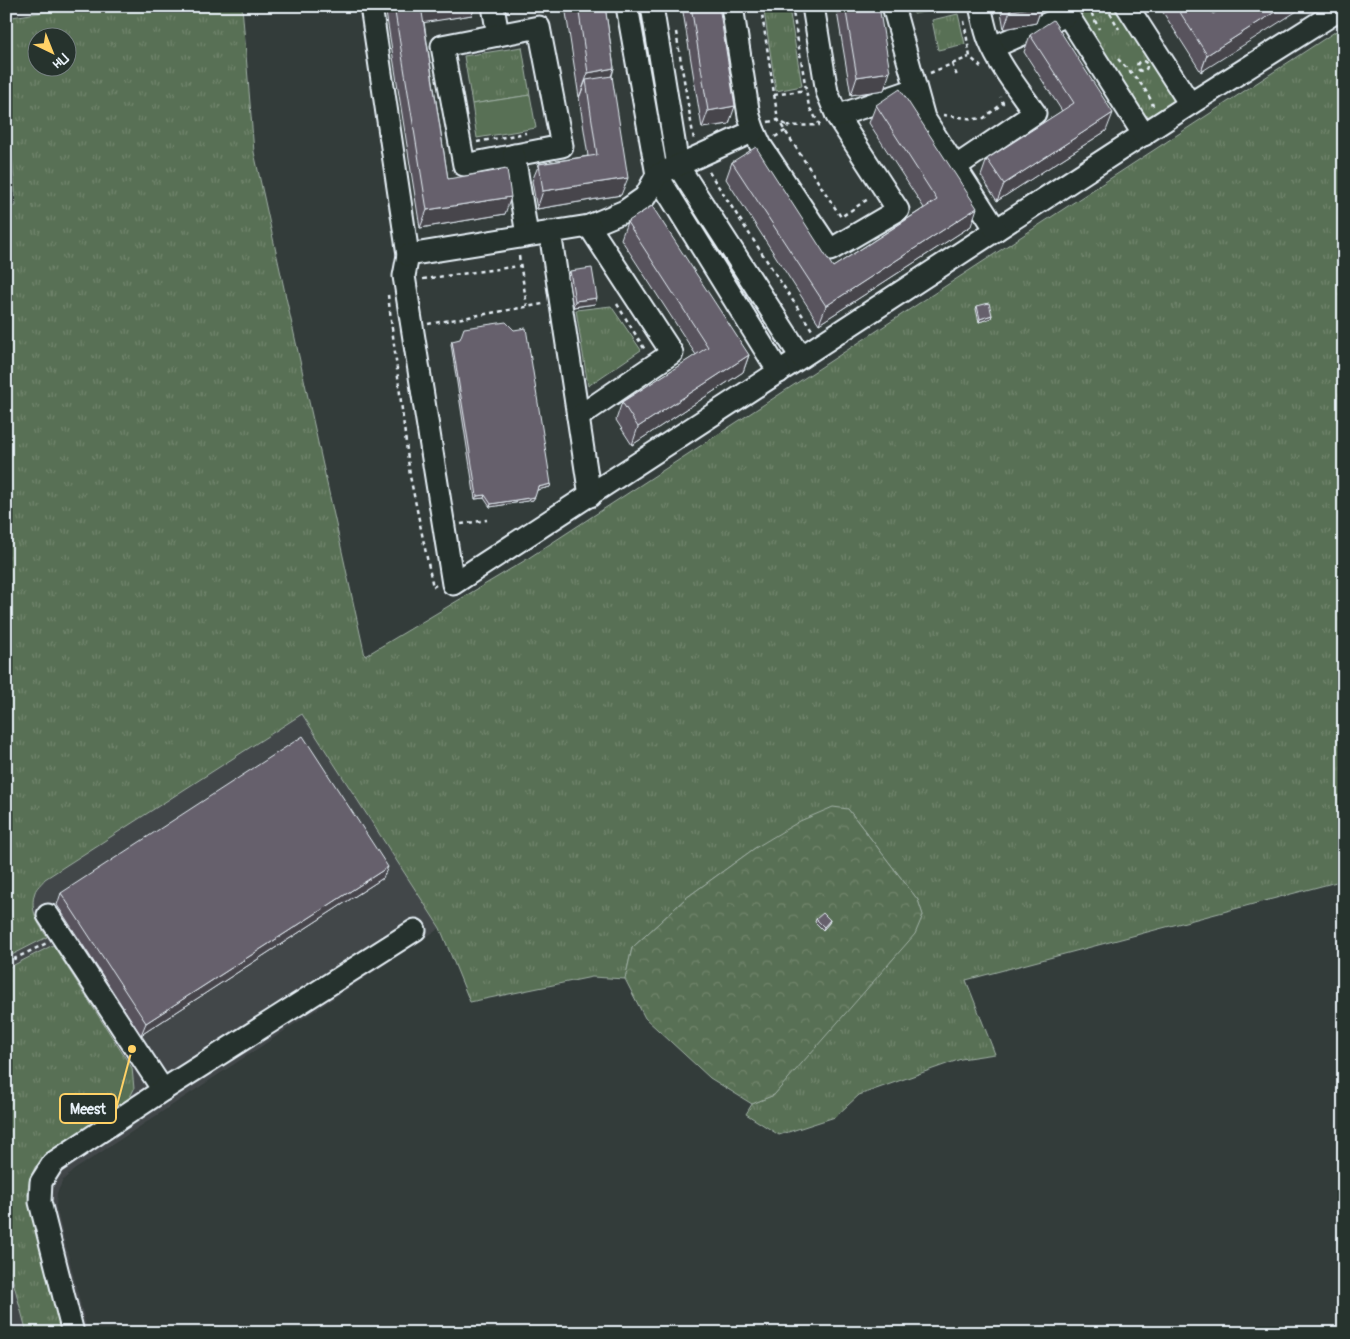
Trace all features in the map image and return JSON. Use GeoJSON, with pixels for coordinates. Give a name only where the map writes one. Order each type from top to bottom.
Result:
{"type":"FeatureCollection","features":[{"type":"Feature","properties":{"kind":"lane"},"geometry":{"type":"LineString","coordinates":[[371,6],[408,255],[404,276],[405,284],[453,584],[1190,104],[1344,7]]}},
{"type":"Feature","properties":{"kind":"lane"},"geometry":{"type":"LineString","coordinates":[[494,6],[498,35]]}},
{"type":"Feature","properties":{"kind":"lane"},"geometry":{"type":"LineString","coordinates":[[627,6],[657,175],[779,372]]}},
{"type":"Feature","properties":{"kind":"lane"},"geometry":{"type":"LineString","coordinates":[[652,6],[683,174],[801,357]]}},
{"type":"Feature","properties":{"kind":"lane"},"geometry":{"type":"LineString","coordinates":[[732,6],[750,116],[758,138],[830,250],[898,210],[837,116],[827,92],[813,6]]}},
{"type":"Feature","properties":{"kind":"lane"},"geometry":{"type":"LineString","coordinates":[[893,6],[921,81],[924,118],[996,230]]}},
{"type":"Feature","properties":{"kind":"lane"},"geometry":{"type":"LineString","coordinates":[[1127,6],[1190,104]]}},
{"type":"Feature","properties":{"kind":"lane"},"geometry":{"type":"LineString","coordinates":[[992,47],[1064,10],[1144,134]]}},
{"type":"Feature","properties":{"kind":"lane"},"geometry":{"type":"LineString","coordinates":[[955,167],[1035,113],[992,47],[988,36],[972,11]]}},
{"type":"Feature","properties":{"kind":"lane"},"geometry":{"type":"LineString","coordinates":[[539,27],[562,146],[514,155],[464,164],[442,46],[539,27]]}},
{"type":"Feature","properties":{"kind":"lane"},"geometry":{"type":"LineString","coordinates":[[837,116],[921,81]]}},
{"type":"Feature","properties":{"kind":"lane"},"geometry":{"type":"LineString","coordinates":[[657,175],[683,174],[758,138]]}},
{"type":"Feature","properties":{"kind":"lane"},"geometry":{"type":"LineString","coordinates":[[514,155],[527,235]]}},
{"type":"Feature","properties":{"kind":"lane"},"geometry":{"type":"LineString","coordinates":[[408,255],[590,226],[625,211],[645,197],[657,175]]}},
{"type":"Feature","properties":{"kind":"lane"},"geometry":{"type":"LineString","coordinates":[[578,417],[672,353],[590,226]]}},
{"type":"Feature","properties":{"kind":"lane"},"geometry":{"type":"LineString","coordinates":[[550,232],[590,496]]}},
{"type":"Feature","properties":{"kind":"lane"},"geometry":{"type":"LineString","coordinates":[[48,915],[163,1090]]}},
{"type":"Feature","properties":{"kind":"lane"},"geometry":{"type":"LineString","coordinates":[[73,1333],[40,1202],[41,1182],[53,1163],[163,1090],[415,930]]}},
{"type":"Feature","properties":{"kind":"path"},"geometry":{"type":"LineString","coordinates":[[777,6],[759,7],[778,120],[841,217],[868,199],[863,191]]}},
{"type":"Feature","properties":{"kind":"path"},"geometry":{"type":"LineString","coordinates":[[758,138],[785,131],[788,126],[820,125],[809,107],[792,6]]}},
{"type":"Feature","properties":{"kind":"path"},"geometry":{"type":"LineString","coordinates":[[1106,6],[1114,23],[1124,34]]}},
{"type":"Feature","properties":{"kind":"path"},"geometry":{"type":"LineString","coordinates":[[1216,16],[1219,6]]}},
{"type":"Feature","properties":{"kind":"path"},"geometry":{"type":"LineString","coordinates":[[1089,7],[1101,32]]}},
{"type":"Feature","properties":{"kind":"path"},"geometry":{"type":"LineString","coordinates":[[970,57],[972,11]]}},
{"type":"Feature","properties":{"kind":"path"},"geometry":{"type":"LineString","coordinates":[[1211,19],[1223,11]]}},
{"type":"Feature","properties":{"kind":"path"},"geometry":{"type":"LineString","coordinates":[[675,26],[694,142]]}},
{"type":"Feature","properties":{"kind":"path"},"geometry":{"type":"LineString","coordinates":[[1113,53],[1143,87],[1150,98],[1153,108],[1158,107]]}},
{"type":"Feature","properties":{"kind":"path"},"geometry":{"type":"LineString","coordinates":[[921,81],[952,64],[970,57]]}},
{"type":"Feature","properties":{"kind":"path"},"geometry":{"type":"LineString","coordinates":[[970,57],[983,68]]}},
{"type":"Feature","properties":{"kind":"path"},"geometry":{"type":"LineString","coordinates":[[952,64],[957,76]]}},
{"type":"Feature","properties":{"kind":"path"},"geometry":{"type":"LineString","coordinates":[[774,95],[806,90]]}},
{"type":"Feature","properties":{"kind":"path"},"geometry":{"type":"LineString","coordinates":[[937,111],[942,115],[974,120],[984,118],[1003,103],[999,94]]}},
{"type":"Feature","properties":{"kind":"path"},"geometry":{"type":"LineString","coordinates":[[475,142],[533,132]]}},
{"type":"Feature","properties":{"kind":"path"},"geometry":{"type":"LineString","coordinates":[[683,174],[708,170]]}},
{"type":"Feature","properties":{"kind":"path"},"geometry":{"type":"LineString","coordinates":[[519,256],[527,306]]}},
{"type":"Feature","properties":{"kind":"path"},"geometry":{"type":"LineString","coordinates":[[421,279],[520,266]]}},
{"type":"Feature","properties":{"kind":"path"},"geometry":{"type":"LineString","coordinates":[[387,290],[410,476],[433,587],[452,574]]}},
{"type":"Feature","properties":{"kind":"path"},"geometry":{"type":"LineString","coordinates":[[424,325],[543,304],[545,313]]}},
{"type":"Feature","properties":{"kind":"path"},"geometry":{"type":"LineString","coordinates":[[617,304],[646,351]]}},
{"type":"Feature","properties":{"kind":"path"},"geometry":{"type":"LineString","coordinates":[[6,964],[61,935]]}},
{"type":"Feature","properties":{"kind":"shaded area"},"geometry":{"type":"Polygon","coordinates":[[[295,702],[440,928],[74,1170],[63,1180],[57,1193],[56,1207],[88,1333],[6,1333],[6,884],[295,702]]]}},
{"type":"Feature","properties":{"kind":"green space"},"geometry":{"type":"Polygon","coordinates":[[[81,6],[242,6],[254,152],[365,656],[524,561],[1344,26],[1344,880],[966,980],[995,1054],[961,1059],[859,1095],[835,1117],[779,1135],[746,1114],[752,1104],[774,1095],[923,916],[918,900],[848,809],[755,848],[686,898],[632,948],[625,979],[592,977],[470,1002],[440,928],[302,714],[45,879],[36,890],[33,904],[38,922],[47,937],[6,958],[6,207],[16,206],[6,76],[6,18],[81,6]]]}},
{"type":"Feature","properties":{"kind":"green space"},"geometry":{"type":"Polygon","coordinates":[[[912,6],[955,6],[914,14],[912,6]]]}},
{"type":"Feature","properties":{"kind":"green space"},"geometry":{"type":"Polygon","coordinates":[[[1074,6],[1123,6],[1179,104],[1157,118],[1143,115],[1074,6]]]}},
{"type":"Feature","properties":{"kind":"green space"},"geometry":{"type":"Polygon","coordinates":[[[789,8],[802,86],[776,91],[764,11],[789,8]]]}},
{"type":"Feature","properties":{"kind":"green space"},"geometry":{"type":"Polygon","coordinates":[[[958,14],[965,44],[938,50],[932,20],[958,14]]]}},
{"type":"Feature","properties":{"kind":"green space"},"geometry":{"type":"Polygon","coordinates":[[[522,47],[530,95],[472,104],[464,56],[522,47]]]}},
{"type":"Feature","properties":{"kind":"green space"},"geometry":{"type":"Polygon","coordinates":[[[530,95],[536,128],[477,138],[472,104],[530,95]]]}},
{"type":"Feature","properties":{"kind":"green space"},"geometry":{"type":"Polygon","coordinates":[[[611,306],[641,350],[588,386],[576,310],[611,306]]]}},
{"type":"Feature","properties":{"kind":"green space"},"geometry":{"type":"Polygon","coordinates":[[[833,807],[848,809],[918,900],[923,915],[915,934],[774,1095],[752,1104],[710,1078],[645,1018],[625,979],[632,948],[686,898],[755,848],[800,821],[833,807]]]}},
{"type":"Feature","properties":{"kind":"green space"},"geometry":{"type":"Polygon","coordinates":[[[53,945],[132,1068],[134,1089],[126,1105],[48,1154],[35,1167],[27,1192],[63,1333],[27,1333],[6,1255],[6,969],[53,945]]]}},
{"type":"Feature","properties":{"kind":"building"},"geometry":{"type":"Polygon","coordinates":[[[394,6],[421,6],[448,179],[507,169],[511,197],[427,210],[394,6]]]}},
{"type":"Feature","properties":{"kind":"building"},"geometry":{"type":"Polygon","coordinates":[[[578,6],[605,6],[614,68],[588,73],[578,6]]]}},
{"type":"Feature","properties":{"kind":"building"},"geometry":{"type":"Polygon","coordinates":[[[691,6],[719,6],[735,106],[708,111],[691,6]]]}},
{"type":"Feature","properties":{"kind":"building"},"geometry":{"type":"Polygon","coordinates":[[[845,6],[879,6],[890,72],[857,77],[845,6]]]}},
{"type":"Feature","properties":{"kind":"building"},"geometry":{"type":"Polygon","coordinates":[[[1010,6],[1041,6],[1010,11],[1010,6]]]}},
{"type":"Feature","properties":{"kind":"building"},"geometry":{"type":"Polygon","coordinates":[[[1176,6],[1207,6],[1213,14],[1225,6],[1284,6],[1207,55],[1176,6]]]}},
{"type":"Feature","properties":{"kind":"building"},"geometry":{"type":"Polygon","coordinates":[[[1053,20],[1113,113],[1004,184],[987,159],[1074,103],[1030,35],[1053,20]]]}},
{"type":"Feature","properties":{"kind":"building"},"geometry":{"type":"Polygon","coordinates":[[[612,76],[628,178],[543,191],[539,164],[597,155],[586,80],[612,76]]]}},
{"type":"Feature","properties":{"kind":"building"},"geometry":{"type":"Polygon","coordinates":[[[900,89],[977,208],[826,306],[732,162],[756,147],[833,267],[937,200],[876,105],[900,89]]]}},
{"type":"Feature","properties":{"kind":"building"},"geometry":{"type":"Polygon","coordinates":[[[652,206],[749,355],[638,427],[622,402],[708,347],[627,222],[652,206]]]}},
{"type":"Feature","properties":{"kind":"building"},"geometry":{"type":"Polygon","coordinates":[[[592,268],[597,298],[575,301],[570,271],[592,268]]]}},
{"type":"Feature","properties":{"kind":"building"},"geometry":{"type":"Polygon","coordinates":[[[989,303],[992,315],[980,319],[977,306],[989,303]]]}},
{"type":"Feature","properties":{"kind":"building"},"geometry":{"type":"Polygon","coordinates":[[[506,322],[514,330],[526,328],[551,484],[538,487],[535,497],[491,504],[485,495],[477,496],[452,341],[460,339],[464,328],[506,322]]]}},
{"type":"Feature","properties":{"kind":"building"},"geometry":{"type":"Polygon","coordinates":[[[303,736],[388,867],[146,1023],[61,893],[303,736]]]}},
{"type":"Feature","properties":{"kind":"building"},"geometry":{"type":"Polygon","coordinates":[[[823,913],[830,920],[824,927],[816,919],[823,913]]]}},
{"type":"Feature","properties":{"kind":"place","name":"Meest"},"geometry":{"type":"Point","coordinates":[132,1049]}}]}
